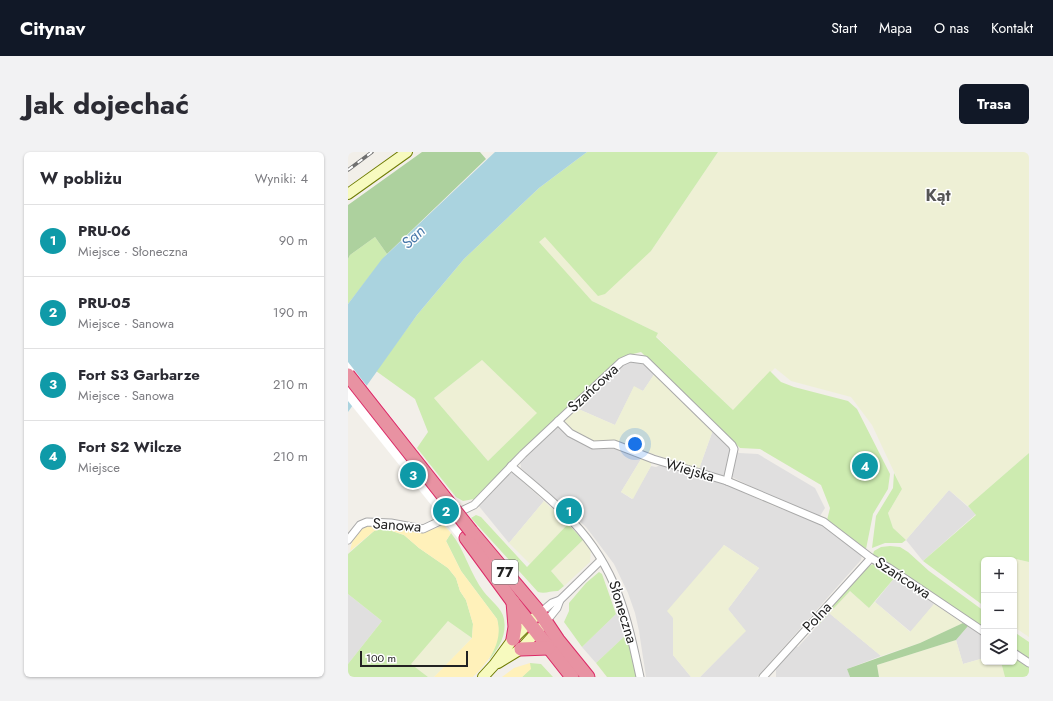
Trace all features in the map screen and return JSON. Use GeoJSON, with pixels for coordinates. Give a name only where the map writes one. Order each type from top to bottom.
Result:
{"type":"FeatureCollection","features":[{"type":"Feature","properties":{"kind":"highway","name":"77"},"geometry":{"type":"LineString","coordinates":[[348,375],[468,534],[538,623],[588,677]]}},
{"type":"Feature","properties":{"kind":"highway","name":"77"},"geometry":{"type":"LineString","coordinates":[[348,388],[468,534],[513,602],[538,623],[548,648],[572,677]]}},
{"type":"Feature","properties":{"kind":"highway"},"geometry":{"type":"LineString","coordinates":[[513,602],[517,644],[548,648]]}},
{"type":"Feature","properties":{"kind":"street"},"geometry":{"type":"LineString","coordinates":[[348,194],[407,152]]}},
{"type":"Feature","properties":{"kind":"street","name":"Szańcowa"},"geometry":{"type":"LineString","coordinates":[[474,505],[511,466],[558,421],[621,362],[630,358],[645,360],[732,445],[734,449],[727,481]]}},
{"type":"Feature","properties":{"kind":"street","name":"Wiejska"},"geometry":{"type":"LineString","coordinates":[[558,421],[570,433],[593,445],[614,444],[653,460],[727,481],[824,522]]}},
{"type":"Feature","properties":{"kind":"street","name":"Słoneczna"},"geometry":{"type":"LineString","coordinates":[[511,466],[573,521],[611,575],[626,611],[640,677]]}},
{"type":"Feature","properties":{"kind":"street","name":"Sanowa"},"geometry":{"type":"LineString","coordinates":[[348,540],[360,525],[367,522],[423,529],[474,505]]}},
{"type":"Feature","properties":{"kind":"street","name":"Szańcowa"},"geometry":{"type":"LineString","coordinates":[[824,522],[872,558],[981,630]]}},
{"type":"Feature","properties":{"kind":"street","name":"Polna"},"geometry":{"type":"LineString","coordinates":[[765,676],[872,558]]}},
{"type":"Feature","properties":{"kind":"street"},"geometry":{"type":"LineString","coordinates":[[538,623],[552,603],[560,600],[601,560]]}},
{"type":"Feature","properties":{"kind":"street"},"geometry":{"type":"LineString","coordinates":[[483,677],[538,623],[557,608],[560,600]]}},
{"type":"Feature","properties":{"kind":"street"},"geometry":{"type":"LineString","coordinates":[[1017,655],[1029,663]]}},
{"type":"Feature","properties":{"kind":"shaded area"},"geometry":{"type":"Polygon","coordinates":[[[628,361],[640,361],[655,373],[643,391],[634,387],[615,425],[576,408],[628,361]]]}},
{"type":"Feature","properties":{"kind":"shaded area"},"geometry":{"type":"Polygon","coordinates":[[[560,426],[573,437],[613,447],[641,459],[621,492],[632,499],[651,466],[656,467],[663,464],[721,482],[771,505],[819,523],[859,552],[862,555],[861,560],[757,677],[700,677],[745,631],[728,609],[759,568],[724,545],[673,618],[673,655],[691,677],[646,677],[635,613],[628,593],[614,564],[586,527],[521,468],[520,460],[554,428],[560,426]]]}},
{"type":"Feature","properties":{"kind":"shaded area"},"geometry":{"type":"Polygon","coordinates":[[[713,430],[739,453],[758,454],[815,488],[825,508],[820,516],[778,500],[732,477],[721,476],[699,469],[713,430]]]}},
{"type":"Feature","properties":{"kind":"shaded area"},"geometry":{"type":"Polygon","coordinates":[[[508,473],[513,473],[544,501],[509,543],[478,505],[508,473]]]}},
{"type":"Feature","properties":{"kind":"shaded area"},"geometry":{"type":"Polygon","coordinates":[[[949,490],[976,514],[923,561],[906,540],[949,490]]]}},
{"type":"Feature","properties":{"kind":"shaded area"},"geometry":{"type":"Polygon","coordinates":[[[896,576],[934,604],[911,632],[875,602],[896,576]]]}},
{"type":"Feature","properties":{"kind":"shaded area"},"geometry":{"type":"Polygon","coordinates":[[[348,594],[382,621],[348,664],[348,594]]]}},
{"type":"Feature","properties":{"kind":"shaded area"},"geometry":{"type":"Polygon","coordinates":[[[621,609],[627,634],[596,663],[582,647],[621,609]]]}},
{"type":"Feature","properties":{"kind":"shaded area"},"geometry":{"type":"Polygon","coordinates":[[[829,613],[881,656],[847,669],[850,677],[776,677],[776,669],[783,660],[796,646],[798,647],[829,613]]]}},
{"type":"Feature","properties":{"kind":"shaded area"},"geometry":{"type":"Polygon","coordinates":[[[968,626],[981,635],[981,659],[963,664],[956,640],[968,626]]]}},
{"type":"Feature","properties":{"kind":"green space"},"geometry":{"type":"Polygon","coordinates":[[[422,152],[480,152],[486,159],[387,254],[375,237],[350,255],[348,259],[348,205],[422,152]]]}},
{"type":"Feature","properties":{"kind":"green space"},"geometry":{"type":"Polygon","coordinates":[[[587,152],[718,152],[651,251],[605,294],[598,296],[545,237],[539,242],[592,301],[658,333],[656,337],[733,410],[770,371],[781,382],[794,387],[848,401],[857,409],[890,474],[888,489],[873,514],[866,549],[827,520],[830,508],[821,485],[760,449],[740,448],[641,352],[625,356],[550,425],[474,499],[463,501],[456,497],[417,448],[428,432],[415,399],[376,371],[417,315],[464,259],[539,188],[587,152]],[[482,360],[434,398],[488,461],[537,413],[482,360]]]}},
{"type":"Feature","properties":{"kind":"green space"},"geometry":{"type":"Polygon","coordinates":[[[718,152],[1029,152],[1029,453],[968,506],[949,490],[906,540],[893,528],[888,513],[902,489],[872,425],[851,397],[791,381],[775,368],[733,410],[656,336],[658,333],[592,301],[538,242],[545,237],[651,251],[718,152]]]}},
{"type":"Feature","properties":{"kind":"green space"},"geometry":{"type":"Polygon","coordinates":[[[375,237],[387,254],[348,304],[348,259],[350,255],[375,237]]]}},
{"type":"Feature","properties":{"kind":"green space"},"geometry":{"type":"Polygon","coordinates":[[[482,360],[538,413],[488,461],[434,398],[482,360]]]}},
{"type":"Feature","properties":{"kind":"green space"},"geometry":{"type":"Polygon","coordinates":[[[655,373],[713,430],[699,469],[610,440],[595,442],[572,432],[562,421],[576,408],[615,425],[634,386],[643,391],[655,373]]]}},
{"type":"Feature","properties":{"kind":"green space"},"geometry":{"type":"Polygon","coordinates":[[[1029,453],[1029,562],[1017,559],[1017,557],[981,557],[981,604],[923,561],[976,515],[968,506],[1029,453]]]}},
{"type":"Feature","properties":{"kind":"green space"},"geometry":{"type":"Polygon","coordinates":[[[641,459],[651,462],[651,466],[633,499],[621,492],[641,459]]]}},
{"type":"Feature","properties":{"kind":"green space"},"geometry":{"type":"Polygon","coordinates":[[[894,473],[902,489],[888,513],[893,528],[906,540],[902,543],[885,543],[872,548],[876,516],[893,488],[894,473]]]}},
{"type":"Feature","properties":{"kind":"green space"},"geometry":{"type":"Polygon","coordinates":[[[544,501],[568,524],[530,564],[509,543],[544,501]]]}},
{"type":"Feature","properties":{"kind":"green space"},"geometry":{"type":"Polygon","coordinates":[[[476,515],[481,517],[527,567],[568,524],[583,540],[551,571],[564,586],[558,591],[543,593],[538,592],[471,518],[476,515]]]}},
{"type":"Feature","properties":{"kind":"green space"},"geometry":{"type":"Polygon","coordinates":[[[383,528],[404,535],[419,548],[448,568],[456,578],[460,591],[466,600],[473,624],[472,638],[448,621],[411,664],[428,677],[348,677],[348,664],[382,621],[348,594],[348,554],[374,531],[383,528]]]}},
{"type":"Feature","properties":{"kind":"green space"},"geometry":{"type":"Polygon","coordinates":[[[451,533],[460,547],[479,585],[503,615],[505,625],[503,636],[499,646],[489,660],[498,635],[497,619],[461,571],[446,541],[451,533]]]}},
{"type":"Feature","properties":{"kind":"green space"},"geometry":{"type":"Polygon","coordinates":[[[583,540],[591,549],[590,562],[564,586],[551,571],[583,540]]]}},
{"type":"Feature","properties":{"kind":"green space"},"geometry":{"type":"Polygon","coordinates":[[[724,545],[759,568],[728,609],[746,631],[700,677],[691,677],[673,655],[673,618],[667,611],[724,545]]]}},
{"type":"Feature","properties":{"kind":"green space"},"geometry":{"type":"Polygon","coordinates":[[[881,547],[900,547],[908,552],[929,571],[981,609],[981,629],[873,554],[874,551],[881,547]]]}},
{"type":"Feature","properties":{"kind":"green space"},"geometry":{"type":"Polygon","coordinates":[[[1017,559],[1029,562],[1029,637],[1017,629],[1017,559]]]}},
{"type":"Feature","properties":{"kind":"green space"},"geometry":{"type":"Polygon","coordinates":[[[877,564],[896,576],[869,608],[850,591],[819,624],[816,622],[869,566],[877,564]]]}},
{"type":"Feature","properties":{"kind":"green space"},"geometry":{"type":"Polygon","coordinates":[[[599,572],[602,574],[616,614],[582,647],[564,622],[569,611],[569,603],[586,583],[599,572]]]}},
{"type":"Feature","properties":{"kind":"green space"},"geometry":{"type":"Polygon","coordinates":[[[850,591],[869,608],[875,602],[910,632],[934,604],[963,623],[920,643],[881,656],[829,613],[850,591]]]}},
{"type":"Feature","properties":{"kind":"green space"},"geometry":{"type":"Polygon","coordinates":[[[449,620],[472,638],[434,677],[428,677],[410,664],[449,620]]]}},
{"type":"Feature","properties":{"kind":"green space"},"geometry":{"type":"Polygon","coordinates":[[[963,623],[968,626],[956,640],[877,665],[879,677],[850,677],[847,669],[920,643],[963,623]]]}},
{"type":"Feature","properties":{"kind":"green space"},"geometry":{"type":"Polygon","coordinates":[[[627,634],[636,677],[607,677],[596,663],[627,634]]]}},
{"type":"Feature","properties":{"kind":"green space"},"geometry":{"type":"Polygon","coordinates":[[[1017,634],[1029,642],[1029,661],[1017,653],[1017,634]]]}},
{"type":"Feature","properties":{"kind":"green space"},"geometry":{"type":"Polygon","coordinates":[[[956,640],[963,664],[981,659],[981,665],[1002,665],[1005,677],[879,677],[877,665],[956,640]]]}},
{"type":"Feature","properties":{"kind":"green space"},"geometry":{"type":"Polygon","coordinates":[[[1017,659],[1029,667],[1029,677],[1005,677],[1002,665],[1017,665],[1017,659]]]}},
{"type":"Feature","properties":{"kind":"green space"},"geometry":{"type":"Polygon","coordinates":[[[530,663],[541,664],[553,677],[522,677],[530,669],[530,663]]]}},
{"type":"Feature","properties":{"kind":"sand"},"geometry":{"type":"Polygon","coordinates":[[[370,524],[418,531],[436,528],[443,524],[451,533],[446,541],[461,571],[497,619],[499,628],[493,651],[484,665],[473,677],[434,677],[472,638],[473,624],[466,600],[460,591],[456,578],[448,568],[419,548],[404,535],[383,528],[374,531],[350,551],[354,534],[370,524]]]}},
{"type":"Feature","properties":{"kind":"sand"},"geometry":{"type":"Polygon","coordinates":[[[530,663],[531,669],[522,677],[502,677],[514,668],[530,663]]]}},
{"type":"Feature","properties":{"kind":"water","name":"San"},"geometry":{"type":"Polygon","coordinates":[[[495,152],[587,152],[539,188],[464,259],[417,315],[348,412],[348,304],[382,259],[495,152]]]}},
{"type":"Feature","properties":{"kind":"pier"},"geometry":{"type":"Polygon","coordinates":[[[348,362],[477,526],[460,541],[348,401],[348,362]]]}},
{"type":"Feature","properties":{"kind":"railway"},"geometry":{"type":"LineString","coordinates":[[348,170],[372,152]]}},
{"type":"Feature","properties":{"kind":"place","name":"Fort S2 Wilcze"},"geometry":{"type":"Point","coordinates":[865,466]}},
{"type":"Feature","properties":{"kind":"place","name":"Fort S3 Garbarze"},"geometry":{"type":"Point","coordinates":[413,475]}},
{"type":"Feature","properties":{"kind":"place","name":"PRU-05"},"geometry":{"type":"Point","coordinates":[446,511]}},
{"type":"Feature","properties":{"kind":"place","name":"PRU-06"},"geometry":{"type":"Point","coordinates":[569,511]}},
{"type":"Feature","properties":{"kind":"district","name":"Kąt"},"geometry":{"type":"Point","coordinates":[938,195]}}]}
